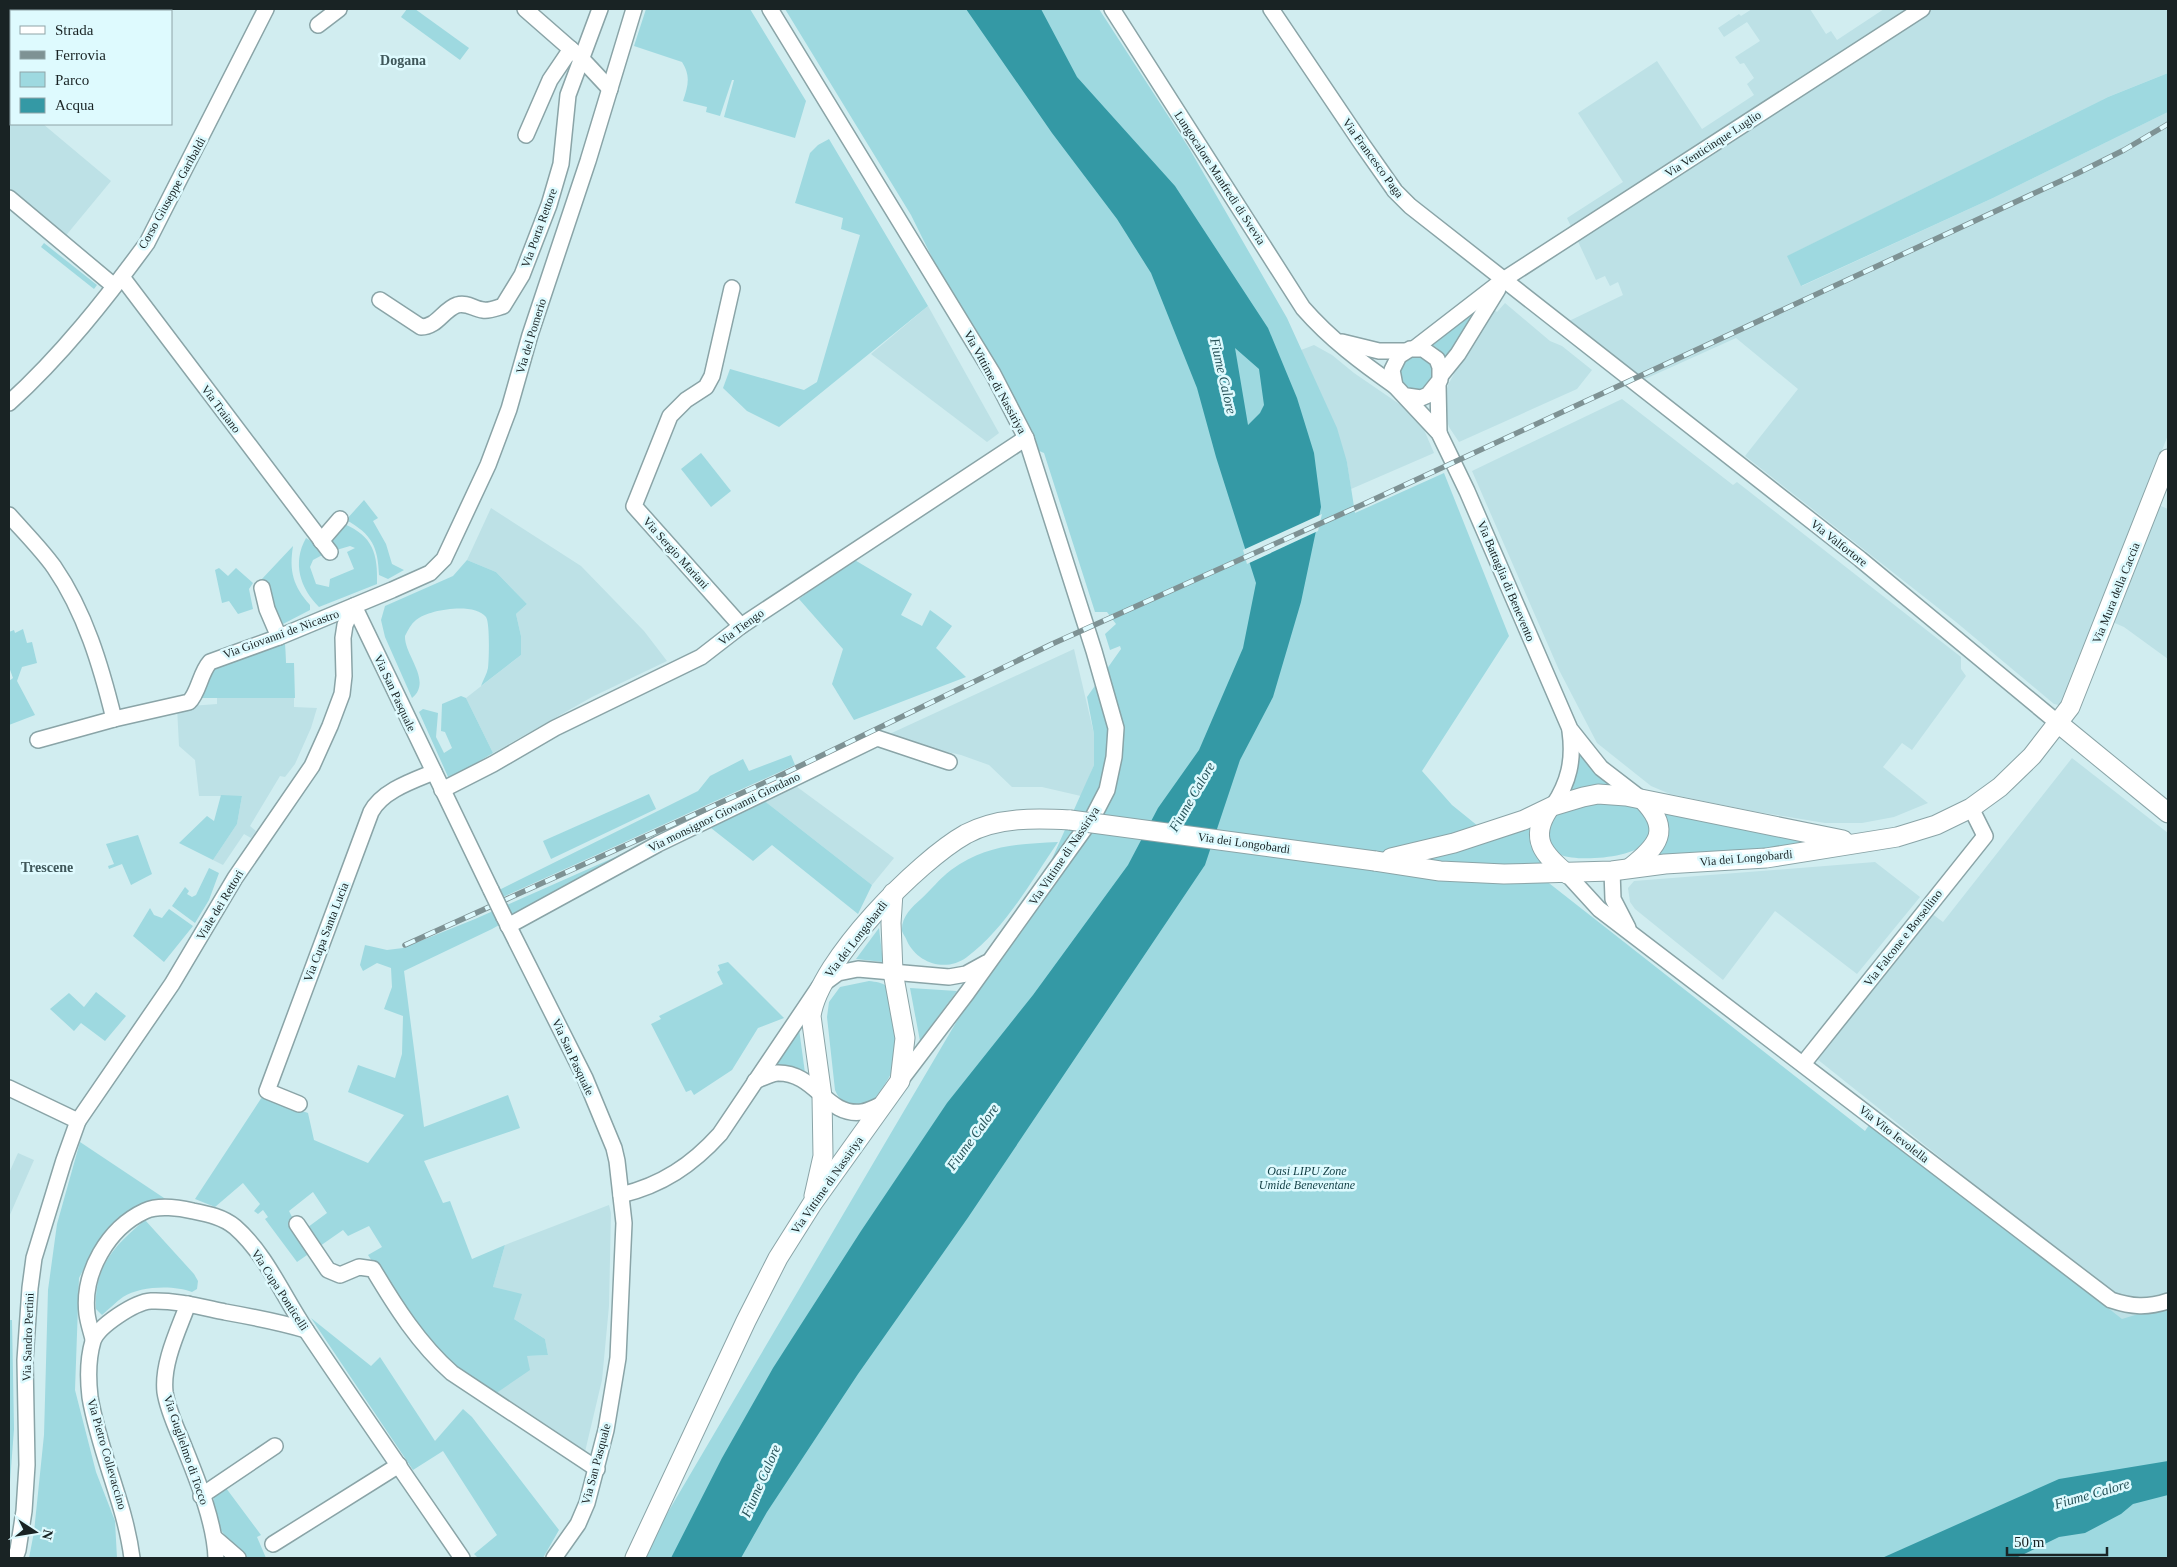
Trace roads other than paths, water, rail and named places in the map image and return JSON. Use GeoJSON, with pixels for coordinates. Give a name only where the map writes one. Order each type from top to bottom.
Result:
{"type":"FeatureCollection","features":[{"type":"Feature","properties":{"kind":"main road","name":"Via Mura della Caccia"},"geometry":{"type":"LineString","coordinates":[[2058,723],[2070,707],[2168,459]]}},
{"type":"Feature","properties":{"kind":"main road","name":"Via dei Longobardi"},"geometry":{"type":"LineString","coordinates":[[820,987],[873,914],[893,893],[929,861],[967,834],[1006,821],[1038,818],[1070,820],[1473,873],[1567,874],[1766,858],[1905,835],[1936,825],[1971,808],[2000,787],[2032,756],[2058,723]]}},
{"type":"Feature","properties":{"kind":"main road","name":"Via Valfortore"},"geometry":{"type":"LineString","coordinates":[[2058,723],[2168,813]]}},
{"type":"Feature","properties":{"kind":"main road","name":"Via dei Longobardi"},"geometry":{"type":"LineString","coordinates":[[1375,860],[1454,843],[1524,820],[1550,808],[1598,794],[1626,796],[1862,843]]}},
{"type":"Feature","properties":{"kind":"main road"},"geometry":{"type":"LineString","coordinates":[[1620,870],[1648,854],[1658,842],[1660,825],[1655,813],[1643,800]]}},
{"type":"Feature","properties":{"kind":"main road"},"geometry":{"type":"LineString","coordinates":[[1550,808],[1539,829],[1541,846],[1551,860],[1567,874]]}},
{"type":"Feature","properties":{"kind":"main road"},"geometry":{"type":"LineString","coordinates":[[893,893],[893,972],[904,1038],[900,1081]]}},
{"type":"Feature","properties":{"kind":"main road"},"geometry":{"type":"LineString","coordinates":[[812,1204],[823,1156],[822,1096],[811,1016],[813,1004],[820,987]]}},
{"type":"Feature","properties":{"kind":"main road","name":"Via Vittime di Nassiriya"},"geometry":{"type":"LineString","coordinates":[[635,1558],[746,1320],[778,1258],[812,1204],[900,1081]]}},
{"type":"Feature","properties":{"kind":"street","name":"Corso Giuseppe Garibaldi"},"geometry":{"type":"LineString","coordinates":[[9,403],[56,356],[118,281],[147,242],[266,9]]}},
{"type":"Feature","properties":{"kind":"street"},"geometry":{"type":"LineString","coordinates":[[318,25],[339,9]]}},
{"type":"Feature","properties":{"kind":"street"},"geometry":{"type":"LineString","coordinates":[[524,9],[576,53],[610,89]]}},
{"type":"Feature","properties":{"kind":"street"},"geometry":{"type":"LineString","coordinates":[[526,135],[550,80],[576,53],[600,9]]}},
{"type":"Feature","properties":{"kind":"street","name":"Via del Pomerio"},"geometry":{"type":"LineString","coordinates":[[354,606],[430,573],[444,559],[494,453],[634,9]]}},
{"type":"Feature","properties":{"kind":"street","name":"Via Vittime di Nassiriya"},"geometry":{"type":"LineString","coordinates":[[770,9],[993,374],[1026,438],[1116,728],[1114,757],[1107,790],[1093,817],[968,993],[900,1081]]}},
{"type":"Feature","properties":{"kind":"street","name":"Lungocalore Manfredi di Svevia"},"geometry":{"type":"LineString","coordinates":[[1112,9],[1303,308],[1320,328],[1361,362],[1395,386]]}},
{"type":"Feature","properties":{"kind":"street","name":"Via Francesco Paga"},"geometry":{"type":"LineString","coordinates":[[1271,9],[1327,95],[1395,191],[1435,228],[1503,280]]}},
{"type":"Feature","properties":{"kind":"street","name":"Via Venticinque Luglio"},"geometry":{"type":"LineString","coordinates":[[1410,350],[1503,280],[1922,9]]}},
{"type":"Feature","properties":{"kind":"street","name":"Via Porta Rettore"},"geometry":{"type":"LineString","coordinates":[[380,300],[421,327],[433,324],[449,309],[458,305],[492,310],[503,306],[522,275],[561,164],[568,96],[576,53]]}},
{"type":"Feature","properties":{"kind":"street","name":"Via Traiano"},"geometry":{"type":"LineString","coordinates":[[9,198],[118,281],[326,546],[340,519]]}},
{"type":"Feature","properties":{"kind":"street","name":"Via Venticinque Luglio"},"geometry":{"type":"LineString","coordinates":[[1440,380],[1503,280]]}},
{"type":"Feature","properties":{"kind":"street","name":"Via Valfortore"},"geometry":{"type":"LineString","coordinates":[[1503,280],[1852,553],[2058,723]]}},
{"type":"Feature","properties":{"kind":"street","name":"Via Sergio Mariani"},"geometry":{"type":"LineString","coordinates":[[732,288],[712,376],[706,386],[686,400],[670,416],[634,506],[741,626]]}},
{"type":"Feature","properties":{"kind":"street","name":"Lungocalore Manfredi di Svevia"},"geometry":{"type":"LineString","coordinates":[[1335,340],[1379,351],[1410,350]]}},
{"type":"Feature","properties":{"kind":"street"},"geometry":{"type":"LineString","coordinates":[[1410,350],[1431,353],[1437,359],[1440,380],[1434,391],[1421,398],[1407,396],[1395,386],[1392,370],[1399,356],[1410,350]]}},
{"type":"Feature","properties":{"kind":"street","name":"Via Battaglia di Benevento"},"geometry":{"type":"LineString","coordinates":[[1439,433],[1440,380]]}},
{"type":"Feature","properties":{"kind":"street","name":"Via Battaglia di Benevento"},"geometry":{"type":"LineString","coordinates":[[1407,396],[1439,433],[1467,491],[1570,729],[1601,768],[1643,800]]}},
{"type":"Feature","properties":{"kind":"street","name":"Via Tiengo"},"geometry":{"type":"LineString","coordinates":[[442,790],[493,764],[555,728],[701,657],[741,626],[1026,438]]}},
{"type":"Feature","properties":{"kind":"street"},"geometry":{"type":"LineString","coordinates":[[9,515],[52,565],[71,595],[89,635],[114,719]]}},
{"type":"Feature","properties":{"kind":"street"},"geometry":{"type":"LineString","coordinates":[[262,588],[267,609],[279,637]]}},
{"type":"Feature","properties":{"kind":"street","name":"Via Giovanni de Nicastro"},"geometry":{"type":"LineString","coordinates":[[38,740],[191,699],[203,669],[210,662],[279,637],[354,606]]}},
{"type":"Feature","properties":{"kind":"street","name":"Via San Pasquale"},"geometry":{"type":"LineString","coordinates":[[354,606],[506,922],[584,1078],[614,1148],[624,1223],[618,1358],[596,1469],[587,1503],[568,1540]]}},
{"type":"Feature","properties":{"kind":"street","name":"Viale dei Rettori"},"geometry":{"type":"LineString","coordinates":[[78,1121],[172,984],[235,878],[312,766],[342,694],[344,676],[343,638],[345,625],[354,606]]}},
{"type":"Feature","properties":{"kind":"street","name":"Via Battaglia di Benevento"},"geometry":{"type":"LineString","coordinates":[[1550,808],[1569,776],[1572,748],[1570,729]]}},
{"type":"Feature","properties":{"kind":"street","name":"Via monsignor Giovanni Giordano"},"geometry":{"type":"LineString","coordinates":[[506,922],[658,844],[877,738],[948,762]]}},
{"type":"Feature","properties":{"kind":"street","name":"Via Cupa Santa Lucia"},"geometry":{"type":"LineString","coordinates":[[299,1104],[267,1091],[371,812],[378,801],[411,782],[434,772]]}},
{"type":"Feature","properties":{"kind":"street","name":"Via Falcone e Borsellino"},"geometry":{"type":"LineString","coordinates":[[1803,1064],[1985,836],[1971,808]]}},
{"type":"Feature","properties":{"kind":"street","name":"Via Vito Ievolella"},"geometry":{"type":"LineString","coordinates":[[1620,870],[1613,899],[1630,932]]}},
{"type":"Feature","properties":{"kind":"street","name":"Via Vito Ievolella"},"geometry":{"type":"LineString","coordinates":[[1567,874],[1599,909],[2111,1300],[2130,1306],[2150,1307],[2168,1301]]}},
{"type":"Feature","properties":{"kind":"street"},"geometry":{"type":"LineString","coordinates":[[820,987],[838,973],[858,969],[949,977],[966,974],[989,961]]}},
{"type":"Feature","properties":{"kind":"street","name":"Via dei Longobardi"},"geometry":{"type":"LineString","coordinates":[[621,1195],[662,1182],[702,1154],[720,1134],[820,987]]}},
{"type":"Feature","properties":{"kind":"street"},"geometry":{"type":"LineString","coordinates":[[755,1081],[775,1073],[786,1074],[812,1084],[835,1107],[861,1112],[884,1104]]}},
{"type":"Feature","properties":{"kind":"street"},"geometry":{"type":"LineString","coordinates":[[9,1088],[78,1121]]}},
{"type":"Feature","properties":{"kind":"street","name":"Via Sandro Pertini"},"geometry":{"type":"LineString","coordinates":[[15,1558],[24,1511],[27,1465],[25,1360],[34,1258],[78,1121]]}},
{"type":"Feature","properties":{"kind":"street","name":"Via Cupa Ponticelli"},"geometry":{"type":"LineString","coordinates":[[94,1339],[87,1313],[88,1287],[93,1268],[103,1248],[120,1227],[146,1210],[180,1208],[216,1216],[235,1227],[260,1257],[306,1330],[462,1558]]}},
{"type":"Feature","properties":{"kind":"street"},"geometry":{"type":"LineString","coordinates":[[297,1224],[328,1270],[340,1275],[359,1267],[372,1269],[390,1299],[422,1342],[437,1360],[452,1373],[596,1469]]}},
{"type":"Feature","properties":{"kind":"street"},"geometry":{"type":"LineString","coordinates":[[94,1339],[113,1319],[149,1301],[188,1304],[306,1330]]}},
{"type":"Feature","properties":{"kind":"street","name":"Via Guglielmo di Tocco"},"geometry":{"type":"LineString","coordinates":[[188,1304],[166,1371],[165,1391],[170,1411],[216,1539],[216,1558]]}},
{"type":"Feature","properties":{"kind":"street","name":"Via Pietro Collevaccino"},"geometry":{"type":"LineString","coordinates":[[94,1339],[90,1362],[90,1398],[100,1438],[124,1514],[132,1558]]}},
{"type":"Feature","properties":{"kind":"street"},"geometry":{"type":"LineString","coordinates":[[201,1496],[275,1446]]}},
{"type":"Feature","properties":{"kind":"street"},"geometry":{"type":"LineString","coordinates":[[273,1544],[399,1466]]}},
{"type":"Feature","properties":{"kind":"street","name":"Via Guglielmo di Tocco"},"geometry":{"type":"LineString","coordinates":[[216,1539],[238,1558]]}},
{"type":"Feature","properties":{"kind":"street"},"geometry":{"type":"LineString","coordinates":[[554,1558],[568,1540]]}},
{"type":"Feature","properties":{"kind":"street"},"geometry":{"type":"LineString","coordinates":[[565,1558],[568,1540]]}},
{"type":"Feature","properties":{"kind":"water","name":"Fiume Calore"},"geometry":{"type":"Polygon","coordinates":[[[966,9],[1041,9],[1077,77],[1175,186],[1268,328],[1297,398],[1314,453],[1321,507],[1301,602],[1273,697],[1240,760],[1205,865],[967,1219],[858,1374],[767,1512],[741,1558],[671,1558],[722,1458],[773,1368],[861,1231],[947,1103],[1033,995],[1128,865],[1158,808],[1199,750],[1243,648],[1256,583],[1216,457],[1197,388],[1151,273],[1117,219],[1052,133],[966,9]],[[1235,348],[1248,425],[1260,413],[1264,405],[1259,369],[1235,348]]]}},
{"type":"Feature","properties":{"kind":"water","name":"Fiume Calore"},"geometry":{"type":"Polygon","coordinates":[[[2168,1461],[2168,1495],[2133,1504],[2121,1514],[2085,1533],[2059,1537],[2016,1558],[1882,1558],[2059,1479],[2168,1461]]]}},
{"type":"Feature","properties":{"kind":"railway"},"geometry":{"type":"LineString","coordinates":[[405,945],[775,778],[1052,644],[1366,503],[2078,173],[2124,150],[2168,124]]}},
{"type":"Feature","properties":{"kind":"district","name":"Dogana"},"geometry":{"type":"Point","coordinates":[403,60]}},
{"type":"Feature","properties":{"kind":"district","name":"Trescene"},"geometry":{"type":"Point","coordinates":[47,867]}},
{"type":"Feature","properties":{"kind":"park label","name":"Oasi LIPU Zone Umide Beneventane"},"geometry":{"type":"Point","coordinates":[1307,1178]}}]}
